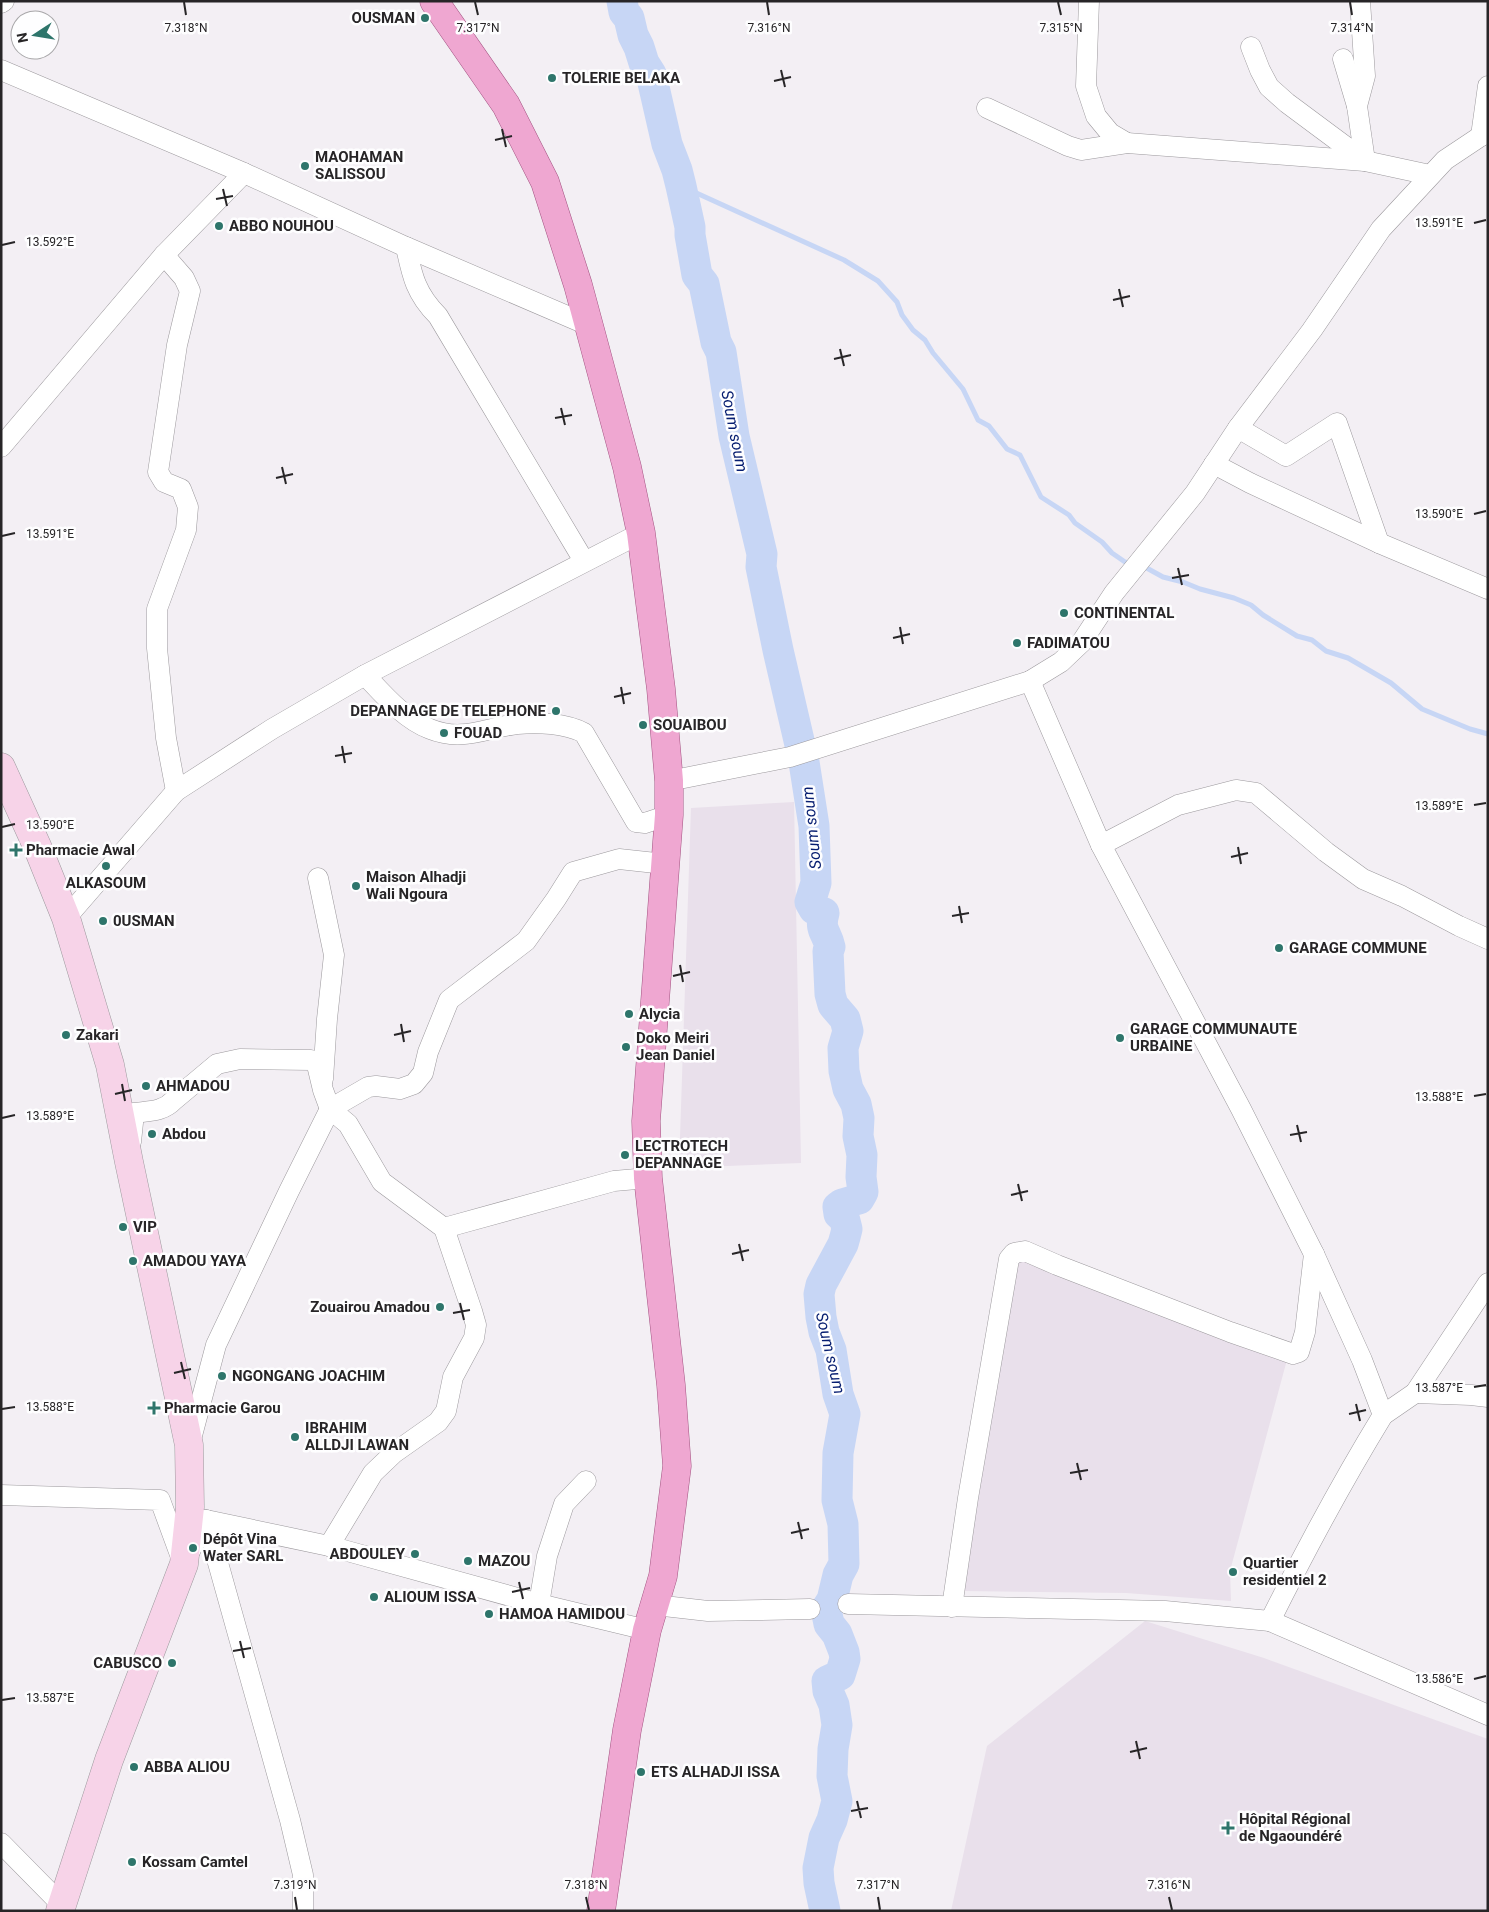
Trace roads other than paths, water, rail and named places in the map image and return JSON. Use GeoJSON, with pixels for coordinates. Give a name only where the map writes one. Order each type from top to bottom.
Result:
{"type":"FeatureCollection","features":[{"type":"Feature","properties":{"kind":"main road"},"geometry":{"type":"LineString","coordinates":[[434,1],[506,105],[545,182],[578,285],[627,467],[641,533],[662,689],[669,781],[669,815],[646,1121],[648,1178],[671,1385],[677,1466],[663,1576],[651,1617],[627,1730],[601,1911]]}},
{"type":"Feature","properties":{"kind":"main road"},"geometry":{"type":"LineString","coordinates":[[1,767],[37,846],[66,918],[110,1065],[189,1445],[190,1507],[184,1564],[108,1760],[61,1908]]}},
{"type":"Feature","properties":{"kind":"street"},"geometry":{"type":"LineString","coordinates":[[1089,1],[1086,86],[1096,116],[1110,133],[1127,143]]}},
{"type":"Feature","properties":{"kind":"street"},"geometry":{"type":"LineString","coordinates":[[1357,106],[1365,76],[1360,1]]}},
{"type":"Feature","properties":{"kind":"street"},"geometry":{"type":"LineString","coordinates":[[1251,47],[1269,87],[1294,108],[1365,160]]}},
{"type":"Feature","properties":{"kind":"street"},"geometry":{"type":"LineString","coordinates":[[1343,59],[1357,106],[1365,160]]}},
{"type":"Feature","properties":{"kind":"street"},"geometry":{"type":"LineString","coordinates":[[1,70],[244,173],[406,248],[588,325]]}},
{"type":"Feature","properties":{"kind":"street"},"geometry":{"type":"LineString","coordinates":[[669,781],[790,757],[1030,681],[1061,662],[1081,642],[1114,593],[1194,493],[1238,428],[1312,330],[1381,229],[1445,160],[1484,135],[1488,86]]}},
{"type":"Feature","properties":{"kind":"street"},"geometry":{"type":"LineString","coordinates":[[987,108],[1068,146],[1081,150],[1127,143],[1365,160],[1430,175]]}},
{"type":"Feature","properties":{"kind":"street"},"geometry":{"type":"LineString","coordinates":[[1,447],[164,254],[244,173]]}},
{"type":"Feature","properties":{"kind":"street"},"geometry":{"type":"LineString","coordinates":[[406,248],[414,283],[438,316],[584,560]]}},
{"type":"Feature","properties":{"kind":"street"},"geometry":{"type":"LineString","coordinates":[[164,254],[184,278],[190,291],[176,345],[158,472],[164,482],[181,489],[188,507],[186,530],[157,609],[157,648],[165,729],[176,791]]}},
{"type":"Feature","properties":{"kind":"street"},"geometry":{"type":"LineString","coordinates":[[1238,428],[1286,456],[1338,423],[1379,543]]}},
{"type":"Feature","properties":{"kind":"street"},"geometry":{"type":"LineString","coordinates":[[1214,464],[1250,483],[1379,543],[1488,589]]}},
{"type":"Feature","properties":{"kind":"street"},"geometry":{"type":"LineString","coordinates":[[66,918],[176,791],[272,729],[365,675],[584,560],[641,533]]}},
{"type":"Feature","properties":{"kind":"street"},"geometry":{"type":"LineString","coordinates":[[365,675],[396,708],[430,729],[462,736],[517,724],[565,725],[575,728],[584,733],[636,822],[645,824],[669,815]]}},
{"type":"Feature","properties":{"kind":"street"},"geometry":{"type":"LineString","coordinates":[[1030,681],[1101,845],[1241,1109],[1314,1254],[1362,1360],[1383,1415]]}},
{"type":"Feature","properties":{"kind":"street"},"geometry":{"type":"LineString","coordinates":[[1101,845],[1178,805],[1236,790],[1256,793],[1326,852],[1363,879],[1402,896],[1458,926],[1488,939]]}},
{"type":"Feature","properties":{"kind":"street"},"geometry":{"type":"LineString","coordinates":[[189,1445],[216,1344],[330,1109],[368,1087],[400,1089],[414,1084],[423,1073],[428,1052],[449,1000],[526,941],[573,872],[619,858],[665,864]]}},
{"type":"Feature","properties":{"kind":"street"},"geometry":{"type":"LineString","coordinates":[[318,878],[334,955],[327,1019],[323,1090]]}},
{"type":"Feature","properties":{"kind":"street"},"geometry":{"type":"LineString","coordinates":[[129,1162],[134,1113],[160,1110],[168,1107],[217,1064],[240,1059],[311,1060],[318,1065],[323,1090],[330,1109],[348,1124],[382,1182],[444,1228],[476,1325],[474,1338],[453,1377],[446,1411],[438,1422],[394,1453],[373,1473],[329,1546]]}},
{"type":"Feature","properties":{"kind":"street"},"geometry":{"type":"LineString","coordinates":[[444,1228],[614,1181],[648,1178]]}},
{"type":"Feature","properties":{"kind":"street"},"geometry":{"type":"LineString","coordinates":[[952,1607],[968,1498],[1009,1259],[1014,1253],[1025,1251],[1221,1329],[1293,1354],[1299,1352],[1305,1332],[1314,1254]]}},
{"type":"Feature","properties":{"kind":"street"},"geometry":{"type":"LineString","coordinates":[[1270,1621],[1299,1563],[1383,1415],[1415,1393],[1488,1283]]}},
{"type":"Feature","properties":{"kind":"street"},"geometry":{"type":"LineString","coordinates":[[1415,1393],[1470,1395],[1488,1398]]}},
{"type":"Feature","properties":{"kind":"street"},"geometry":{"type":"LineString","coordinates":[[539,1604],[547,1556],[564,1504],[586,1481]]}},
{"type":"Feature","properties":{"kind":"street"},"geometry":{"type":"LineString","coordinates":[[1,1495],[160,1500],[184,1564]]}},
{"type":"Feature","properties":{"kind":"street"},"geometry":{"type":"LineString","coordinates":[[206,1520],[329,1546],[539,1604],[651,1617],[708,1611],[810,1609]]}},
{"type":"Feature","properties":{"kind":"street"},"geometry":{"type":"LineString","coordinates":[[184,1564],[206,1520]]}},
{"type":"Feature","properties":{"kind":"street"},"geometry":{"type":"LineString","coordinates":[[206,1520],[290,1820],[303,1875],[303,1911]]}},
{"type":"Feature","properties":{"kind":"street"},"geometry":{"type":"LineString","coordinates":[[848,1604],[1165,1611],[1270,1621],[1488,1714]]}},
{"type":"Feature","properties":{"kind":"street"},"geometry":{"type":"LineString","coordinates":[[1,1842],[61,1908]]}},
{"type":"Feature","properties":{"kind":"waterway","name":"Soum soum"},"geometry":{"type":"LineString","coordinates":[[622,1],[624,12],[629,18],[633,35],[644,63],[651,74],[667,144],[681,186],[690,227],[697,275],[704,284],[716,342],[721,352],[734,436],[762,554],[761,567],[804,762],[814,826],[816,883],[810,902],[814,909],[824,913],[822,924],[830,947],[828,951],[830,994],[833,1005],[845,1019],[848,1031],[843,1048],[844,1071],[848,1089],[856,1104],[859,1118],[858,1136],[862,1155],[861,1177],[863,1192],[859,1199],[838,1207],[839,1214],[843,1217],[847,1229],[843,1244],[821,1285],[819,1294],[824,1332],[831,1350],[838,1394],[845,1414],[838,1453],[837,1500],[843,1524],[844,1564],[838,1575],[832,1600],[827,1608],[829,1624],[837,1634],[845,1659],[840,1675],[827,1681],[828,1691],[834,1705],[837,1725],[833,1749],[832,1776],[837,1801],[832,1820],[824,1838],[818,1868],[825,1911]]}},
{"type":"Feature","properties":{"kind":"waterway"},"geometry":{"type":"LineString","coordinates":[[681,186],[844,260],[878,281],[897,302],[902,315],[913,330],[925,340],[933,353],[963,389],[978,420],[989,426],[1007,449],[1020,455],[1041,497],[1069,515],[1075,523],[1102,542],[1112,553],[1125,562],[1132,564]]}},
{"type":"Feature","properties":{"kind":"waterway"},"geometry":{"type":"LineString","coordinates":[[1143,566],[1163,577],[1234,598],[1251,605],[1263,615],[1297,636],[1312,640],[1326,651],[1348,658],[1391,683],[1422,709],[1470,729],[1488,734]]}},
{"type":"Feature","properties":{"kind":"place","name":"OUSMAN"},"geometry":{"type":"Point","coordinates":[425,18]}},
{"type":"Feature","properties":{"kind":"place","name":"TOLERIE BELAKA"},"geometry":{"type":"Point","coordinates":[552,78]}},
{"type":"Feature","properties":{"kind":"place","name":"MAOHAMAN SALISSOU"},"geometry":{"type":"Point","coordinates":[305,166]}},
{"type":"Feature","properties":{"kind":"place","name":"ABBO NOUHOU"},"geometry":{"type":"Point","coordinates":[219,226]}},
{"type":"Feature","properties":{"kind":"place","name":"CONTINENTAL"},"geometry":{"type":"Point","coordinates":[1064,613]}},
{"type":"Feature","properties":{"kind":"place","name":"FADIMATOU"},"geometry":{"type":"Point","coordinates":[1017,643]}},
{"type":"Feature","properties":{"kind":"place","name":"DEPANNAGE DE TELEPHONE"},"geometry":{"type":"Point","coordinates":[556,711]}},
{"type":"Feature","properties":{"kind":"place","name":"SOUAIBOU"},"geometry":{"type":"Point","coordinates":[643,725]}},
{"type":"Feature","properties":{"kind":"place","name":"FOUAD"},"geometry":{"type":"Point","coordinates":[444,733]}},
{"type":"Feature","properties":{"kind":"place","name":"Pharmacie Awal"},"geometry":{"type":"Point","coordinates":[16,850]}},
{"type":"Feature","properties":{"kind":"place","name":"ALKASOUM"},"geometry":{"type":"Point","coordinates":[106,866]}},
{"type":"Feature","properties":{"kind":"place","name":"Maison Alhadji Wali Ngoura"},"geometry":{"type":"Point","coordinates":[356,886]}},
{"type":"Feature","properties":{"kind":"place","name":"0USMAN"},"geometry":{"type":"Point","coordinates":[103,921]}},
{"type":"Feature","properties":{"kind":"place","name":"GARAGE COMMUNE"},"geometry":{"type":"Point","coordinates":[1279,948]}},
{"type":"Feature","properties":{"kind":"place","name":"Alycia"},"geometry":{"type":"Point","coordinates":[629,1014]}},
{"type":"Feature","properties":{"kind":"place","name":"Zakari"},"geometry":{"type":"Point","coordinates":[66,1035]}},
{"type":"Feature","properties":{"kind":"place","name":"GARAGE COMMUNAUTE URBAINE"},"geometry":{"type":"Point","coordinates":[1120,1038]}},
{"type":"Feature","properties":{"kind":"place","name":"Doko Meiri Jean Daniel"},"geometry":{"type":"Point","coordinates":[626,1047]}},
{"type":"Feature","properties":{"kind":"place","name":"AHMADOU"},"geometry":{"type":"Point","coordinates":[146,1086]}},
{"type":"Feature","properties":{"kind":"place","name":"Abdou"},"geometry":{"type":"Point","coordinates":[152,1134]}},
{"type":"Feature","properties":{"kind":"place","name":"LECTROTECH DEPANNAGE"},"geometry":{"type":"Point","coordinates":[625,1155]}},
{"type":"Feature","properties":{"kind":"place","name":"VIP"},"geometry":{"type":"Point","coordinates":[123,1227]}},
{"type":"Feature","properties":{"kind":"place","name":"AMADOU YAYA"},"geometry":{"type":"Point","coordinates":[133,1261]}},
{"type":"Feature","properties":{"kind":"place","name":"Zouairou Amadou"},"geometry":{"type":"Point","coordinates":[440,1307]}},
{"type":"Feature","properties":{"kind":"place","name":"NGONGANG JOACHIM"},"geometry":{"type":"Point","coordinates":[222,1376]}},
{"type":"Feature","properties":{"kind":"place","name":"Pharmacie Garou"},"geometry":{"type":"Point","coordinates":[154,1408]}},
{"type":"Feature","properties":{"kind":"place","name":"IBRAHIM ALLDJI LAWAN"},"geometry":{"type":"Point","coordinates":[295,1437]}},
{"type":"Feature","properties":{"kind":"place","name":"Dépôt Vina Water SARL"},"geometry":{"type":"Point","coordinates":[193,1548]}},
{"type":"Feature","properties":{"kind":"place","name":"ABDOULEY"},"geometry":{"type":"Point","coordinates":[415,1554]}},
{"type":"Feature","properties":{"kind":"place","name":"MAZOU"},"geometry":{"type":"Point","coordinates":[468,1561]}},
{"type":"Feature","properties":{"kind":"place","name":"Quartier residentiel 2"},"geometry":{"type":"Point","coordinates":[1233,1572]}},
{"type":"Feature","properties":{"kind":"place","name":"ALIOUM ISSA"},"geometry":{"type":"Point","coordinates":[374,1597]}},
{"type":"Feature","properties":{"kind":"place","name":"HAMOA HAMIDOU"},"geometry":{"type":"Point","coordinates":[489,1614]}},
{"type":"Feature","properties":{"kind":"place","name":"CABUSCO"},"geometry":{"type":"Point","coordinates":[172,1663]}},
{"type":"Feature","properties":{"kind":"place","name":"ABBA ALIOU"},"geometry":{"type":"Point","coordinates":[134,1767]}},
{"type":"Feature","properties":{"kind":"place","name":"ETS ALHADJI ISSA"},"geometry":{"type":"Point","coordinates":[641,1772]}},
{"type":"Feature","properties":{"kind":"place","name":"Hôpital Régional de Ngaoundéré"},"geometry":{"type":"Point","coordinates":[1228,1828]}},
{"type":"Feature","properties":{"kind":"place","name":"Kossam Camtel"},"geometry":{"type":"Point","coordinates":[132,1862]}}]}
